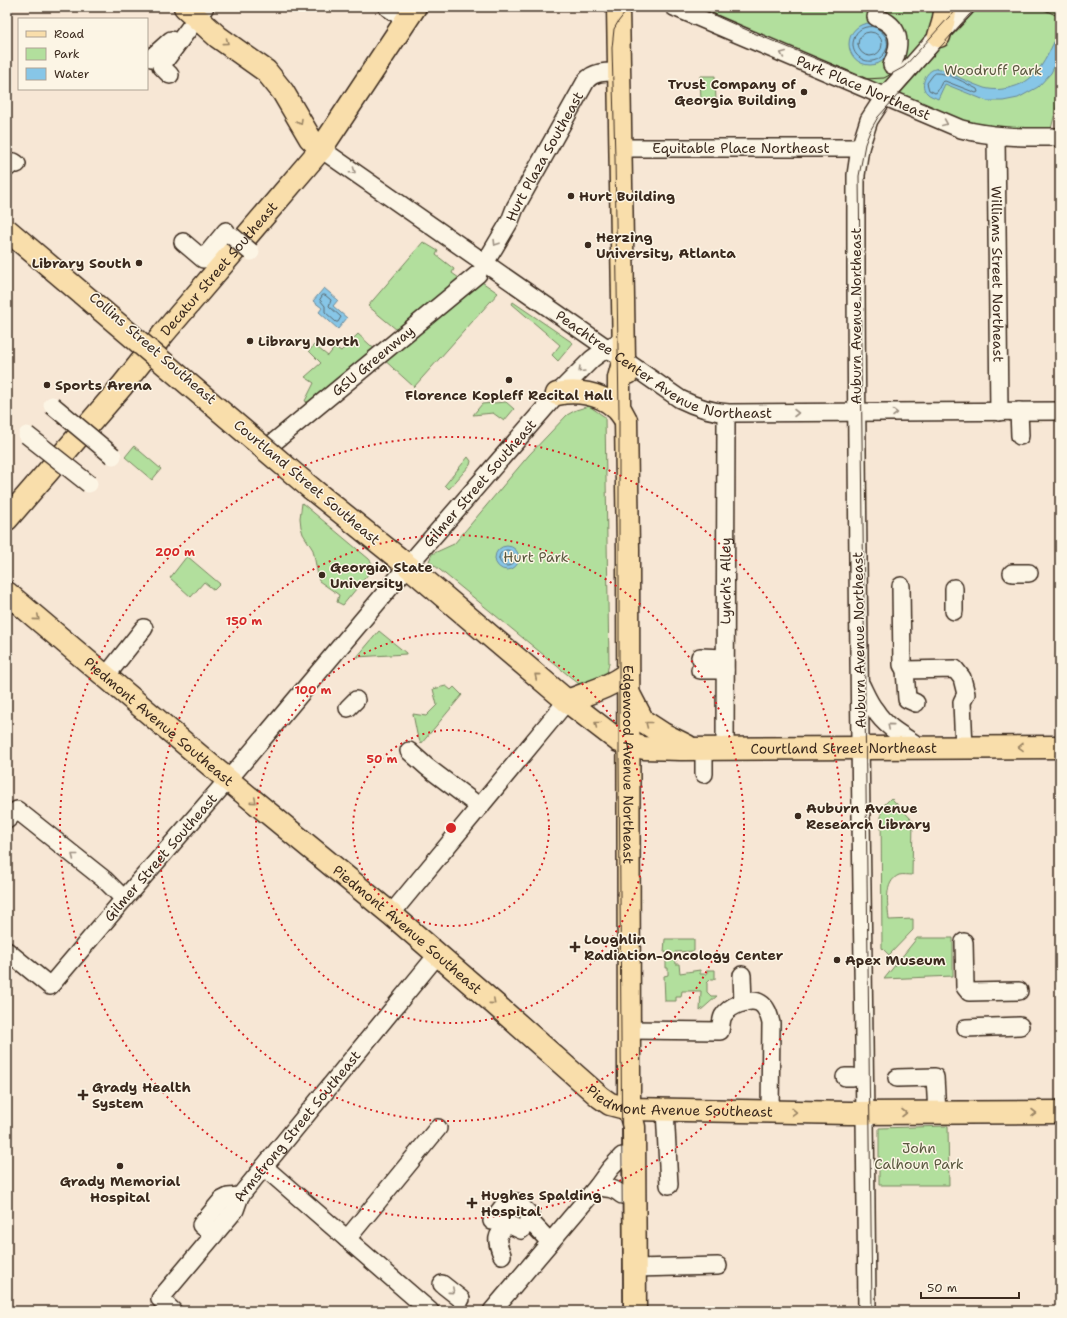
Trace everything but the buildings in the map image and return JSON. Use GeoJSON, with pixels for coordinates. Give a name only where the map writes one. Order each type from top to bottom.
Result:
{"type":"FeatureCollection","features":[{"type":"Feature","properties":{"kind":"main road","name":"Edgewood Avenue Northeast"},"geometry":{"type":"LineString","coordinates":[[618,7],[621,148],[619,349],[631,386],[632,410],[626,420],[628,744],[636,870],[629,1030],[629,1109],[634,1127],[635,1311]]}},
{"type":"Feature","properties":{"kind":"main road"},"geometry":{"type":"LineString","coordinates":[[938,36],[946,7]]}},
{"type":"Feature","properties":{"kind":"main road"},"geometry":{"type":"LineString","coordinates":[[195,10],[218,37],[266,71],[283,92],[310,138],[321,149]]}},
{"type":"Feature","properties":{"kind":"main road","name":"Decatur Street Southeast"},"geometry":{"type":"LineString","coordinates":[[7,519],[122,386],[321,149],[410,13]]}},
{"type":"Feature","properties":{"kind":"main road","name":"Courtland Street Southeast"},"geometry":{"type":"LineString","coordinates":[[7,230],[567,701],[619,741],[628,744]]}},
{"type":"Feature","properties":{"kind":"main road"},"geometry":{"type":"LineString","coordinates":[[557,394],[565,392],[579,393],[609,402],[616,407],[626,420]]}},
{"type":"Feature","properties":{"kind":"main road","name":"Piedmont Avenue Southeast"},"geometry":{"type":"LineString","coordinates":[[7,593],[228,780],[391,914],[600,1097],[610,1104],[629,1109],[665,1110],[865,1113],[1060,1112]]}},
{"type":"Feature","properties":{"kind":"main road"},"geometry":{"type":"LineString","coordinates":[[567,701],[600,690],[620,680],[628,682],[643,721],[663,734],[699,749]]}},
{"type":"Feature","properties":{"kind":"main road","name":"Courtland Street Northeast"},"geometry":{"type":"LineString","coordinates":[[628,744],[644,748],[699,749],[1060,747]]}},
{"type":"Feature","properties":{"kind":"main road","name":"Edgewood Avenue Northeast"},"geometry":{"type":"LineString","coordinates":[[622,1311],[621,1126],[629,1109]]}},
{"type":"Feature","properties":{"kind":"street"},"geometry":{"type":"LineString","coordinates":[[387,7],[410,13]]}},
{"type":"Feature","properties":{"kind":"street","name":"Park Place Northeast"},"geometry":{"type":"LineString","coordinates":[[674,7],[961,129],[979,134],[996,136],[1060,137]]}},
{"type":"Feature","properties":{"kind":"street","name":"Auburn Avenue Northeast"},"geometry":{"type":"LineString","coordinates":[[867,1311],[856,413],[856,175],[860,148],[869,120],[884,97],[966,7]]}},
{"type":"Feature","properties":{"kind":"street"},"geometry":{"type":"LineString","coordinates":[[161,67],[195,10]]}},
{"type":"Feature","properties":{"kind":"street"},"geometry":{"type":"LineString","coordinates":[[876,17],[885,20],[892,26],[897,34],[897,53],[892,65]]}},
{"type":"Feature","properties":{"kind":"street","name":"Hurt Plaza Southeast"},"geometry":{"type":"LineString","coordinates":[[482,268],[510,221],[515,208],[586,81],[589,77],[596,73],[619,72]]}},
{"type":"Feature","properties":{"kind":"street","name":"Williams Street Northeast"},"geometry":{"type":"LineString","coordinates":[[996,136],[999,412]]}},
{"type":"Feature","properties":{"kind":"street","name":"Equitable Place Northeast"},"geometry":{"type":"LineString","coordinates":[[621,148],[860,148]]}},
{"type":"Feature","properties":{"kind":"street","name":"Peachtree Center Avenue Northeast"},"geometry":{"type":"LineString","coordinates":[[321,149],[482,268],[619,349],[680,399],[703,409],[726,413],[1060,411]]}},
{"type":"Feature","properties":{"kind":"street","name":"Collins Street Southeast"},"geometry":{"type":"LineString","coordinates":[[7,222],[268,447],[305,481]]}},
{"type":"Feature","properties":{"kind":"street"},"geometry":{"type":"LineString","coordinates":[[183,242],[203,259],[226,231],[251,252]]}},
{"type":"Feature","properties":{"kind":"street","name":"GSU Greenway"},"geometry":{"type":"LineString","coordinates":[[268,447],[482,268]]}},
{"type":"Feature","properties":{"kind":"street","name":"Gilmer Street Southeast"},"geometry":{"type":"LineString","coordinates":[[7,951],[50,986],[228,780],[408,566],[557,394],[592,359],[619,349]]}},
{"type":"Feature","properties":{"kind":"street"},"geometry":{"type":"LineString","coordinates":[[52,406],[114,456]]}},
{"type":"Feature","properties":{"kind":"street"},"geometry":{"type":"LineString","coordinates":[[1019,411],[1020,436]]}},
{"type":"Feature","properties":{"kind":"street","name":"Lynch's Alley"},"geometry":{"type":"LineString","coordinates":[[725,749],[726,413]]}},
{"type":"Feature","properties":{"kind":"street"},"geometry":{"type":"LineString","coordinates":[[27,435],[89,484]]}},
{"type":"Feature","properties":{"kind":"street"},"geometry":{"type":"LineString","coordinates":[[1012,573],[1029,573]]}},
{"type":"Feature","properties":{"kind":"street"},"geometry":{"type":"LineString","coordinates":[[901,586],[902,665],[905,670],[906,699],[916,703]]}},
{"type":"Feature","properties":{"kind":"street"},"geometry":{"type":"LineString","coordinates":[[954,588],[954,611]]}},
{"type":"Feature","properties":{"kind":"street"},"geometry":{"type":"LineString","coordinates":[[106,676],[144,628]]}},
{"type":"Feature","properties":{"kind":"street"},"geometry":{"type":"LineString","coordinates":[[700,664],[725,664]]}},
{"type":"Feature","properties":{"kind":"street"},"geometry":{"type":"LineString","coordinates":[[905,670],[955,670],[962,678],[966,694],[962,702],[964,748]]}},
{"type":"Feature","properties":{"kind":"street"},"geometry":{"type":"LineString","coordinates":[[860,683],[875,711],[885,722],[891,728],[922,748]]}},
{"type":"Feature","properties":{"kind":"street"},"geometry":{"type":"LineString","coordinates":[[391,914],[567,701]]}},
{"type":"Feature","properties":{"kind":"street"},"geometry":{"type":"LineString","coordinates":[[699,749],[704,774]]}},
{"type":"Feature","properties":{"kind":"street"},"geometry":{"type":"LineString","coordinates":[[409,751],[427,767],[480,807]]}},
{"type":"Feature","properties":{"kind":"street"},"geometry":{"type":"LineString","coordinates":[[7,820],[16,810],[105,880],[124,899]]}},
{"type":"Feature","properties":{"kind":"street"},"geometry":{"type":"LineString","coordinates":[[964,942],[965,987],[970,992],[1019,991]]}},
{"type":"Feature","properties":{"kind":"street","name":"Armstrong Street Southeast"},"geometry":{"type":"LineString","coordinates":[[173,1311],[160,1299],[234,1210],[240,1196],[438,954]]}},
{"type":"Feature","properties":{"kind":"street"},"geometry":{"type":"LineString","coordinates":[[742,975],[743,1003]]}},
{"type":"Feature","properties":{"kind":"street"},"geometry":{"type":"LineString","coordinates":[[629,1030],[720,1031],[723,1016],[729,1009],[743,1003],[760,1003],[771,1009],[770,1111]]}},
{"type":"Feature","properties":{"kind":"street"},"geometry":{"type":"LineString","coordinates":[[966,1028],[1020,1026]]}},
{"type":"Feature","properties":{"kind":"street"},"geometry":{"type":"LineString","coordinates":[[897,1078],[935,1077],[937,1113]]}},
{"type":"Feature","properties":{"kind":"street"},"geometry":{"type":"LineString","coordinates":[[665,1110],[669,1185]]}},
{"type":"Feature","properties":{"kind":"street"},"geometry":{"type":"LineString","coordinates":[[347,1239],[438,1128]]}},
{"type":"Feature","properties":{"kind":"street"},"geometry":{"type":"LineString","coordinates":[[492,1311],[622,1156]]}},
{"type":"Feature","properties":{"kind":"street"},"geometry":{"type":"LineString","coordinates":[[264,1167],[430,1311]]}},
{"type":"Feature","properties":{"kind":"street"},"geometry":{"type":"LineString","coordinates":[[597,1187],[612,1188],[617,1190],[622,1195]]}},
{"type":"Feature","properties":{"kind":"street"},"geometry":{"type":"LineString","coordinates":[[502,1255],[497,1243],[504,1205],[517,1202],[530,1215],[530,1221],[550,1242]]}},
{"type":"Feature","properties":{"kind":"street"},"geometry":{"type":"LineString","coordinates":[[500,1223],[521,1230],[530,1221]]}},
{"type":"Feature","properties":{"kind":"street"},"geometry":{"type":"LineString","coordinates":[[635,1268],[718,1266]]}},
{"type":"Feature","properties":{"kind":"street"},"geometry":{"type":"LineString","coordinates":[[442,1284],[461,1299]]}},
{"type":"Feature","properties":{"kind":"green space","name":"Woodruff Park"},"geometry":{"type":"Polygon","coordinates":[[[697,7],[1048,7],[1060,12],[1060,93],[1048,141],[973,130],[697,7]]]}},
{"type":"Feature","properties":{"kind":"green space"},"geometry":{"type":"Polygon","coordinates":[[[700,76],[715,76],[716,101],[701,101],[700,76]]]}},
{"type":"Feature","properties":{"kind":"green space"},"geometry":{"type":"Polygon","coordinates":[[[423,242],[438,251],[436,255],[454,269],[452,273],[459,278],[397,330],[368,306],[423,242]]]}},
{"type":"Feature","properties":{"kind":"green space"},"geometry":{"type":"Polygon","coordinates":[[[476,278],[498,293],[414,387],[382,358],[476,278]]]}},
{"type":"Feature","properties":{"kind":"green space"},"geometry":{"type":"Polygon","coordinates":[[[513,302],[573,343],[558,361],[552,355],[560,345],[512,304],[513,302]]]}},
{"type":"Feature","properties":{"kind":"green space"},"geometry":{"type":"Polygon","coordinates":[[[358,334],[380,354],[316,406],[305,401],[314,383],[305,377],[321,363],[309,351],[314,345],[328,356],[335,347],[341,351],[358,334]]]}},
{"type":"Feature","properties":{"kind":"green space"},"geometry":{"type":"Polygon","coordinates":[[[506,402],[514,409],[504,421],[493,413],[473,415],[482,404],[506,402]]]}},
{"type":"Feature","properties":{"kind":"green space","name":"Hurt Park"},"geometry":{"type":"Polygon","coordinates":[[[589,406],[605,417],[609,663],[607,673],[584,684],[579,684],[429,561],[432,554],[454,544],[529,455],[567,415],[576,410],[589,406]]]}},
{"type":"Feature","properties":{"kind":"green space"},"geometry":{"type":"Polygon","coordinates":[[[134,446],[161,469],[152,480],[125,457],[134,446]]]}},
{"type":"Feature","properties":{"kind":"green space"},"geometry":{"type":"Polygon","coordinates":[[[468,457],[471,461],[470,465],[449,489],[445,485],[468,457]]]}},
{"type":"Feature","properties":{"kind":"green space"},"geometry":{"type":"Polygon","coordinates":[[[302,503],[369,559],[372,564],[372,569],[370,572],[343,605],[337,602],[339,595],[319,581],[313,550],[303,534],[301,527],[300,518],[302,503]]]}},
{"type":"Feature","properties":{"kind":"green space"},"geometry":{"type":"Polygon","coordinates":[[[187,556],[220,584],[214,590],[204,582],[191,597],[170,578],[187,556]]]}},
{"type":"Feature","properties":{"kind":"green space"},"geometry":{"type":"Polygon","coordinates":[[[379,631],[406,653],[406,654],[357,657],[379,631]]]}},
{"type":"Feature","properties":{"kind":"green space"},"geometry":{"type":"Polygon","coordinates":[[[446,686],[451,690],[454,687],[462,695],[421,744],[417,734],[413,714],[426,716],[437,705],[433,689],[446,686]]]}},
{"type":"Feature","properties":{"kind":"green space"},"geometry":{"type":"Polygon","coordinates":[[[891,798],[913,821],[912,875],[899,875],[894,878],[891,883],[888,895],[889,920],[913,919],[913,930],[889,955],[882,948],[881,808],[891,798]]]}},
{"type":"Feature","properties":{"kind":"green space"},"geometry":{"type":"Polygon","coordinates":[[[917,938],[953,938],[953,976],[884,979],[917,938]]]}},
{"type":"Feature","properties":{"kind":"green space"},"geometry":{"type":"Polygon","coordinates":[[[665,939],[694,939],[694,951],[675,952],[676,964],[679,964],[680,973],[700,970],[700,974],[707,974],[707,970],[715,970],[715,979],[711,979],[707,983],[707,992],[711,996],[717,996],[700,1011],[701,991],[682,991],[681,997],[676,997],[676,1001],[665,1001],[664,976],[668,975],[668,968],[666,968],[666,952],[664,952],[665,939]]]}},
{"type":"Feature","properties":{"kind":"green space","name":"John Calhoun Park"},"geometry":{"type":"Polygon","coordinates":[[[948,1126],[949,1185],[879,1185],[879,1128],[948,1126]]]}},
{"type":"Feature","properties":{"kind":"water"},"geometry":{"type":"Polygon","coordinates":[[[866,23],[874,23],[885,29],[891,40],[891,48],[885,59],[874,65],[866,65],[855,59],[849,48],[849,40],[855,29],[866,23]]]}},
{"type":"Feature","properties":{"kind":"water"},"geometry":{"type":"Polygon","coordinates":[[[1055,40],[1060,42],[1060,55],[1051,73],[1038,87],[1018,98],[1003,101],[987,101],[945,84],[938,99],[929,95],[925,90],[924,83],[926,76],[932,70],[936,69],[941,69],[987,89],[996,90],[1008,88],[1025,82],[1038,71],[1055,40]]]}},
{"type":"Feature","properties":{"kind":"water"},"geometry":{"type":"Polygon","coordinates":[[[324,288],[338,300],[333,306],[347,318],[338,329],[319,312],[322,308],[313,301],[324,288]]]}},
{"type":"Feature","properties":{"kind":"water"},"geometry":{"type":"Polygon","coordinates":[[[507,546],[516,549],[519,558],[516,567],[507,570],[498,567],[495,558],[498,549],[507,546]]]}},
{"type":"Feature","properties":{"kind":"tram line"},"geometry":{"type":"LineString","coordinates":[[623,1311],[619,757],[619,412],[612,48],[614,29],[631,7]]}},
{"type":"Feature","properties":{"kind":"tram line"},"geometry":{"type":"LineString","coordinates":[[696,7],[756,34],[865,79],[884,78],[904,67],[958,7]]}},
{"type":"Feature","properties":{"kind":"tram line"},"geometry":{"type":"LineString","coordinates":[[872,1311],[859,176],[865,144],[878,117],[969,15],[979,7]]}},
{"type":"Feature","properties":{"kind":"tram line"},"geometry":{"type":"LineString","coordinates":[[1038,7],[1060,17]]}},
{"type":"Feature","properties":{"kind":"place","name":"Trust Company of Georgia Building"},"geometry":{"type":"Point","coordinates":[804,92]}},
{"type":"Feature","properties":{"kind":"place","name":"Hurt Building"},"geometry":{"type":"Point","coordinates":[571,196]}},
{"type":"Feature","properties":{"kind":"place","name":"Herzing University, Atlanta"},"geometry":{"type":"Point","coordinates":[588,245]}},
{"type":"Feature","properties":{"kind":"place","name":"Library South"},"geometry":{"type":"Point","coordinates":[139,263]}},
{"type":"Feature","properties":{"kind":"place","name":"Library North"},"geometry":{"type":"Point","coordinates":[250,341]}},
{"type":"Feature","properties":{"kind":"place","name":"Florence Kopleff Recital Hall"},"geometry":{"type":"Point","coordinates":[509,380]}},
{"type":"Feature","properties":{"kind":"place","name":"Sports Arena"},"geometry":{"type":"Point","coordinates":[47,385]}},
{"type":"Feature","properties":{"kind":"place","name":"Georgia State University"},"geometry":{"type":"Point","coordinates":[322,575]}},
{"type":"Feature","properties":{"kind":"place","name":"Auburn Avenue Research Library"},"geometry":{"type":"Point","coordinates":[798,816]}},
{"type":"Feature","properties":{"kind":"place","name":"Loughlin Radiation-Oncology Center"},"geometry":{"type":"Point","coordinates":[575,947]}},
{"type":"Feature","properties":{"kind":"place","name":"Apex Museum"},"geometry":{"type":"Point","coordinates":[837,960]}},
{"type":"Feature","properties":{"kind":"place","name":"Grady Health System"},"geometry":{"type":"Point","coordinates":[83,1095]}},
{"type":"Feature","properties":{"kind":"place","name":"Grady Memorial Hospital"},"geometry":{"type":"Point","coordinates":[120,1166]}},
{"type":"Feature","properties":{"kind":"place","name":"Hughes Spalding Hospital"},"geometry":{"type":"Point","coordinates":[472,1203]}}]}
